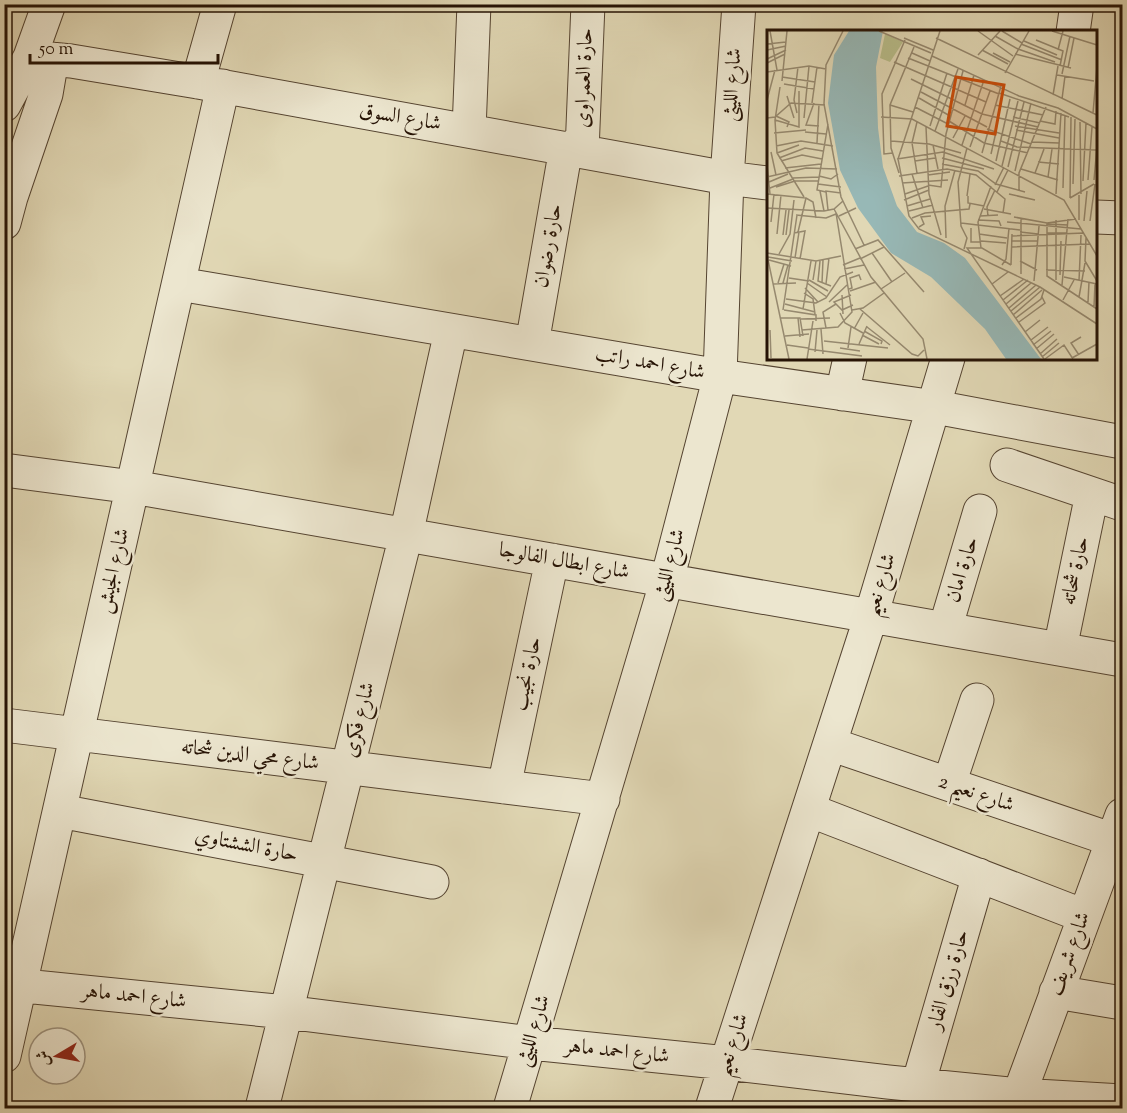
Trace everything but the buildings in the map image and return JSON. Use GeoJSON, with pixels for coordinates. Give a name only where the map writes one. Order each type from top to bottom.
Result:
{"type":"FeatureCollection","features":[{"type":"Feature","properties":{"kind":"street"},"geometry":{"type":"LineString","coordinates":[[4,223],[46,94],[41,58],[49,4]]}},
{"type":"Feature","properties":{"kind":"street","name":"شارع الجيش"},"geometry":{"type":"LineString","coordinates":[[4,1056],[13,985],[60,811],[179,284],[211,84],[219,4]]}},
{"type":"Feature","properties":{"kind":"street"},"geometry":{"type":"LineString","coordinates":[[470,130],[474,4]]}},
{"type":"Feature","properties":{"kind":"street","name":"حارة العمراوى"},"geometry":{"type":"LineString","coordinates":[[574,150],[588,4]]}},
{"type":"Feature","properties":{"kind":"street","name":"شارع الليثى"},"geometry":{"type":"LineString","coordinates":[[510,1108],[667,580],[720,376],[727,178],[739,4]]}},
{"type":"Feature","properties":{"kind":"street"},"geometry":{"type":"LineString","coordinates":[[1073,30],[1077,4]]}},
{"type":"Feature","properties":{"kind":"street"},"geometry":{"type":"LineString","coordinates":[[4,105],[41,58]]}},
{"type":"Feature","properties":{"kind":"street","name":"شارع السوق"},"geometry":{"type":"LineString","coordinates":[[41,58],[211,84],[727,178],[767,183]]}},
{"type":"Feature","properties":{"kind":"street","name":"حارة رضوان"},"geometry":{"type":"LineString","coordinates":[[532,344],[574,150]]}},
{"type":"Feature","properties":{"kind":"street"},"geometry":{"type":"LineString","coordinates":[[1097,217],[1122,218]]}},
{"type":"Feature","properties":{"kind":"street","name":"شارع احمد راتب"},"geometry":{"type":"LineString","coordinates":[[179,284],[720,376],[935,407],[1122,442]]}},
{"type":"Feature","properties":{"kind":"street","name":"شارع فكرى"},"geometry":{"type":"LineString","coordinates":[[262,1108],[406,535],[451,331]]}},
{"type":"Feature","properties":{"kind":"street"},"geometry":{"type":"LineString","coordinates":[[842,394],[850,360]]}},
{"type":"Feature","properties":{"kind":"street","name":"شارع نعيم"},"geometry":{"type":"LineString","coordinates":[[712,1108],[871,616],[947,360]]}},
{"type":"Feature","properties":{"kind":"street"},"geometry":{"type":"LineString","coordinates":[[1007,465],[1122,504]]}},
{"type":"Feature","properties":{"kind":"street","name":"شارع ابطال الفالوجا"},"geometry":{"type":"LineString","coordinates":[[4,470],[133,487],[1122,660]]}},
{"type":"Feature","properties":{"kind":"street","name":"حارة شحاته"},"geometry":{"type":"LineString","coordinates":[[1060,649],[1092,494]]}},
{"type":"Feature","properties":{"kind":"street","name":"حارة امان"},"geometry":{"type":"LineString","coordinates":[[945,629],[980,511]]}},
{"type":"Feature","properties":{"kind":"street","name":"حارة نجيب"},"geometry":{"type":"LineString","coordinates":[[504,787],[552,560]]}},
{"type":"Feature","properties":{"kind":"street"},"geometry":{"type":"LineString","coordinates":[[948,784],[977,700]]}},
{"type":"Feature","properties":{"kind":"street","name":"شارع محي الدين شحاته"},"geometry":{"type":"LineString","coordinates":[[4,725],[603,799]]}},
{"type":"Feature","properties":{"kind":"street","name":"شارع نعيم 2"},"geometry":{"type":"LineString","coordinates":[[830,744],[948,784],[1119,833]]}},
{"type":"Feature","properties":{"kind":"street"},"geometry":{"type":"LineString","coordinates":[[809,810],[1084,916]]}},
{"type":"Feature","properties":{"kind":"street","name":"حارة الششتاوي"},"geometry":{"type":"LineString","coordinates":[[60,811],[432,882]]}},
{"type":"Feature","properties":{"kind":"street","name":"شارع شريف"},"geometry":{"type":"LineString","coordinates":[[1019,1095],[1084,916],[1119,833]]}},
{"type":"Feature","properties":{"kind":"street","name":"حارة رزق الفار"},"geometry":{"type":"LineString","coordinates":[[895,1092],[979,875]]}},
{"type":"Feature","properties":{"kind":"street","name":"شارع احمد ماهر"},"geometry":{"type":"LineString","coordinates":[[13,985],[286,1012],[531,1043],[727,1063],[895,1092],[1019,1095],[1081,1104],[1122,1101]]}},
{"type":"Feature","properties":{"kind":"street"},"geometry":{"type":"LineString","coordinates":[[1056,992],[1122,1004]]}}]}
